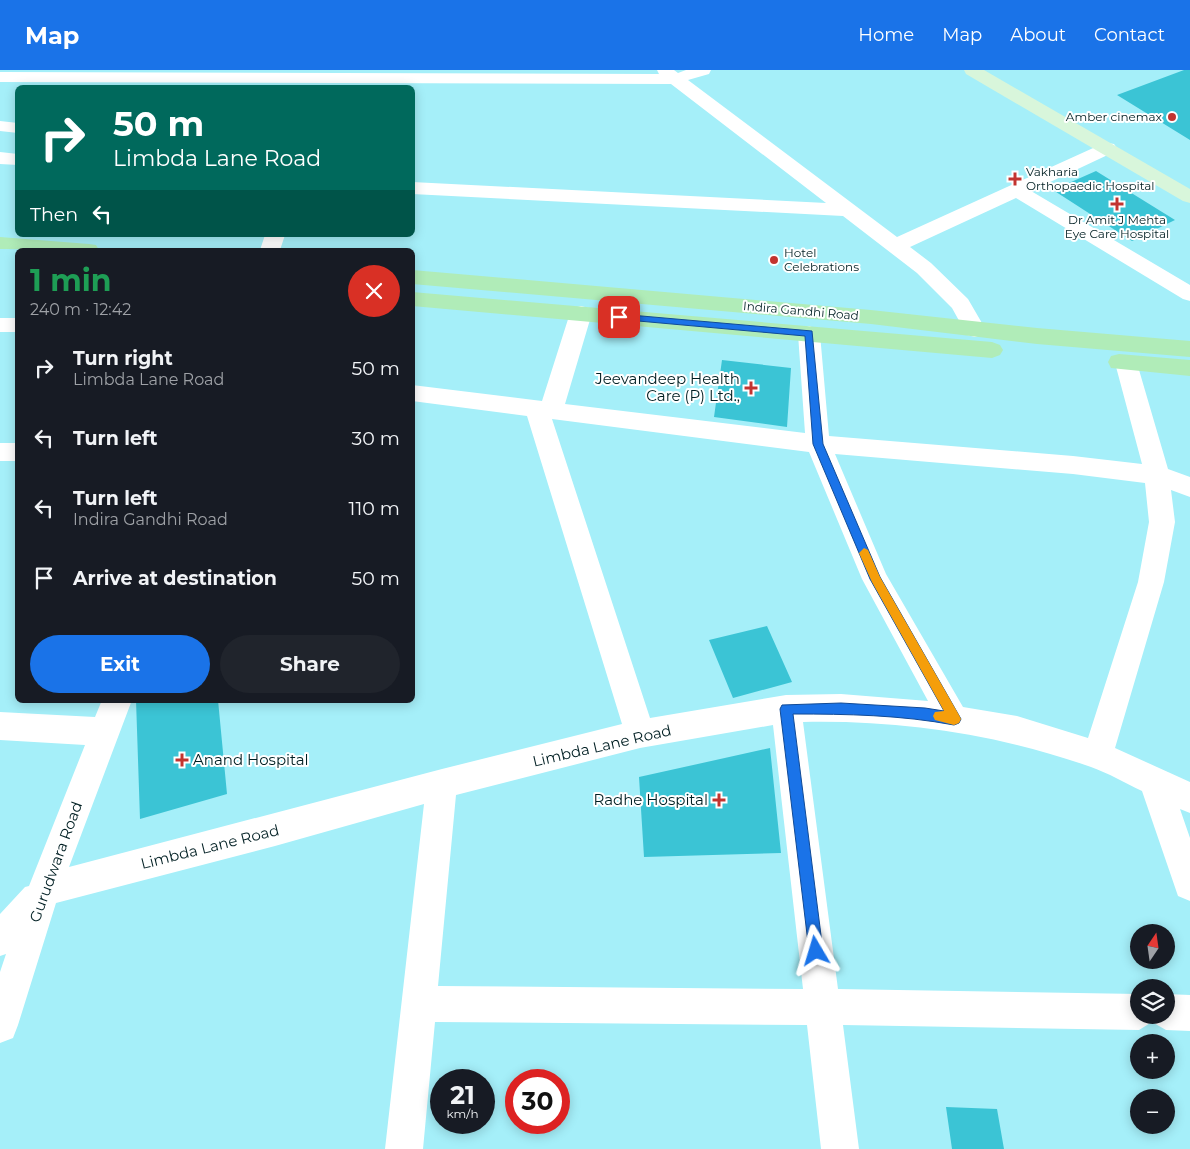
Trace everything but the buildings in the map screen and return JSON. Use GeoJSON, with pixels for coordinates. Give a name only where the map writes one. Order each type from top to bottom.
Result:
{"type":"FeatureCollection","features":[{"type":"Feature","properties":{"kind":"main road"},"geometry":{"type":"LineString","coordinates":[[972,70],[1072,119],[1190,181]]}},
{"type":"Feature","properties":{"kind":"main road"},"geometry":{"type":"LineString","coordinates":[[1001,70],[1072,119],[1108,148],[1190,196]]}},
{"type":"Feature","properties":{"kind":"main road"},"geometry":{"type":"LineString","coordinates":[[0,243],[64,248]]}},
{"type":"Feature","properties":{"kind":"main road"},"geometry":{"type":"LineString","coordinates":[[0,259],[15,260]]}},
{"type":"Feature","properties":{"kind":"main road","name":"Indira Gandhi Road"},"geometry":{"type":"LineString","coordinates":[[415,277],[861,316],[975,330],[1190,349]]}},
{"type":"Feature","properties":{"kind":"main road","name":"Indira Gandhi Road"},"geometry":{"type":"LineString","coordinates":[[415,299],[1190,368]]}},
{"type":"Feature","properties":{"kind":"street"},"geometry":{"type":"LineString","coordinates":[[0,77],[326,78],[670,75],[703,70]]}},
{"type":"Feature","properties":{"kind":"street"},"geometry":{"type":"LineString","coordinates":[[670,75],[924,268],[960,304],[975,330]]}},
{"type":"Feature","properties":{"kind":"street"},"geometry":{"type":"LineString","coordinates":[[0,126],[15,128]]}},
{"type":"Feature","properties":{"kind":"street"},"geometry":{"type":"LineString","coordinates":[[895,246],[1108,148]]}},
{"type":"Feature","properties":{"kind":"street"},"geometry":{"type":"LineString","coordinates":[[0,158],[15,160]]}},
{"type":"Feature","properties":{"kind":"street"},"geometry":{"type":"LineString","coordinates":[[415,188],[847,210]]}},
{"type":"Feature","properties":{"kind":"street"},"geometry":{"type":"LineString","coordinates":[[1016,190],[1190,294]]}},
{"type":"Feature","properties":{"kind":"street"},"geometry":{"type":"LineString","coordinates":[[543,410],[555,400],[581,314]]}},
{"type":"Feature","properties":{"kind":"street"},"geometry":{"type":"LineString","coordinates":[[0,325],[15,325]]}},
{"type":"Feature","properties":{"kind":"street"},"geometry":{"type":"LineString","coordinates":[[809,334],[818,444],[876,579],[954,719]]}},
{"type":"Feature","properties":{"kind":"street"},"geometry":{"type":"LineString","coordinates":[[1098,755],[1150,582],[1162,522],[1157,475],[1126,363]]}},
{"type":"Feature","properties":{"kind":"street"},"geometry":{"type":"LineString","coordinates":[[415,393],[818,444],[1074,465],[1157,475],[1190,487]]}},
{"type":"Feature","properties":{"kind":"street"},"geometry":{"type":"LineString","coordinates":[[543,410],[640,734]]}},
{"type":"Feature","properties":{"kind":"street"},"geometry":{"type":"LineString","coordinates":[[0,452],[15,452]]}},
{"type":"Feature","properties":{"kind":"street","name":"Gurudwara Road"},"geometry":{"type":"LineString","coordinates":[[0,1025],[44,890],[116,703]]}},
{"type":"Feature","properties":{"kind":"street","name":"Limbda Lane Road"},"geometry":{"type":"LineString","coordinates":[[44,890],[442,784],[640,734],[786,709],[841,708],[925,714],[1017,730],[1098,755],[1190,798]]}},
{"type":"Feature","properties":{"kind":"street"},"geometry":{"type":"LineString","coordinates":[[786,709],[840,1149]]}},
{"type":"Feature","properties":{"kind":"street"},"geometry":{"type":"LineString","coordinates":[[0,726],[105,732]]}},
{"type":"Feature","properties":{"kind":"street"},"geometry":{"type":"LineString","coordinates":[[1154,780],[1190,884]]}},
{"type":"Feature","properties":{"kind":"street"},"geometry":{"type":"LineString","coordinates":[[404,1149],[442,784]]}},
{"type":"Feature","properties":{"kind":"street"},"geometry":{"type":"LineString","coordinates":[[0,939],[44,890]]}},
{"type":"Feature","properties":{"kind":"street"},"geometry":{"type":"LineString","coordinates":[[419,1004],[1130,1012]]}},
{"type":"Feature","properties":{"kind":"street"},"geometry":{"type":"LineString","coordinates":[[1175,1012],[1190,1013]]}},
{"type":"Feature","properties":{"kind":"slow traffic"},"geometry":{"type":"LineString","coordinates":[[864,553],[876,579],[954,719],[939,716]]}},
{"type":"Feature","properties":{"kind":"place","name":"Amber cinemax"},"geometry":{"type":"Point","coordinates":[1172,117]}},
{"type":"Feature","properties":{"kind":"place","name":"Vakharia Orthopaedic Hospital"},"geometry":{"type":"Point","coordinates":[1015,179]}},
{"type":"Feature","properties":{"kind":"place","name":"Dr Amit J Mehta Eye Care Hospital"},"geometry":{"type":"Point","coordinates":[1117,204]}},
{"type":"Feature","properties":{"kind":"place","name":"Hotel Celebrations"},"geometry":{"type":"Point","coordinates":[774,260]}},
{"type":"Feature","properties":{"kind":"place","name":"Jeevandeep Health Care (P) Ltd.,"},"geometry":{"type":"Point","coordinates":[751,388]}},
{"type":"Feature","properties":{"kind":"place","name":"Anand Hospital"},"geometry":{"type":"Point","coordinates":[182,760]}},
{"type":"Feature","properties":{"kind":"place","name":"Radhe Hospital"},"geometry":{"type":"Point","coordinates":[719,800]}},
{"type":"Feature","properties":{"kind":"route"},"geometry":{"type":"LineString","coordinates":[[619,317],[809,334],[818,444],[876,579],[954,719],[925,714],[841,708],[786,709],[816,951]]}}]}
